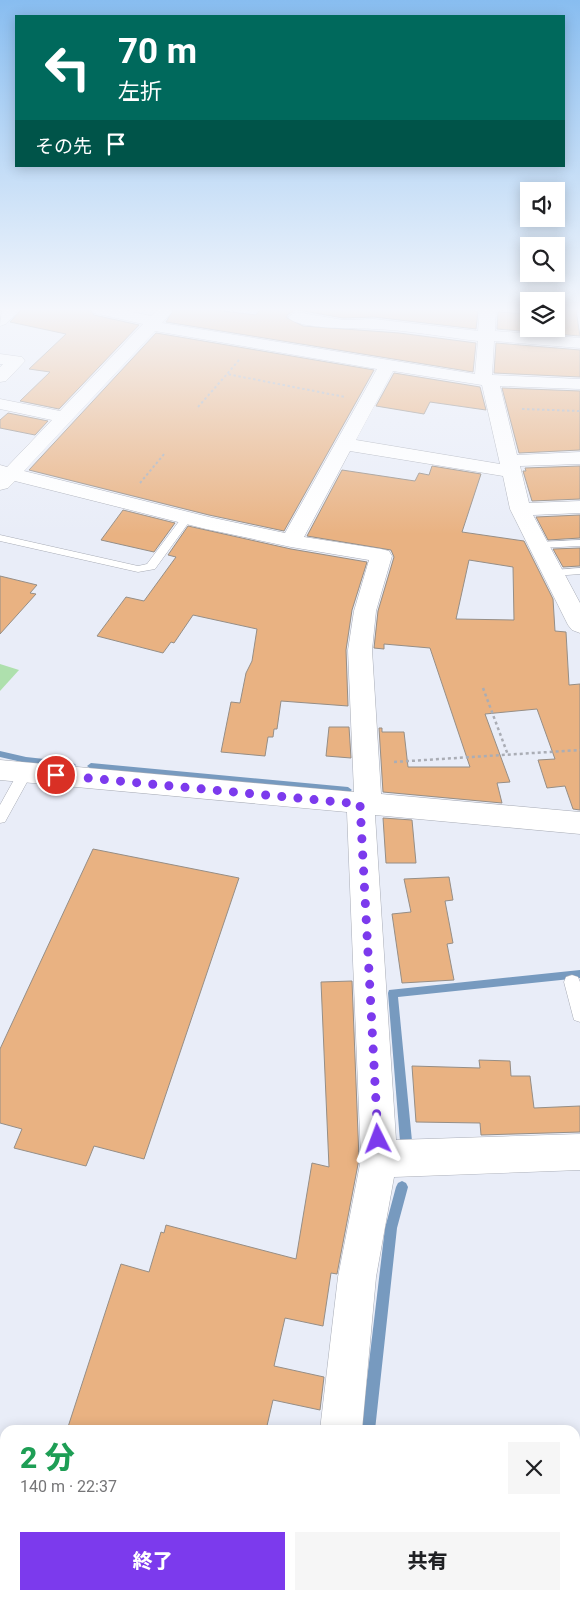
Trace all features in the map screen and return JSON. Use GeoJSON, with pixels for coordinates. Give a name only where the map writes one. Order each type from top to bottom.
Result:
{"type":"FeatureCollection","features":[{"type":"Feature","properties":{"kind":"street"},"geometry":{"type":"LineString","coordinates":[[4,477],[95,385]]}},
{"type":"Feature","properties":{"kind":"street"},"geometry":{"type":"LineString","coordinates":[[291,541],[377,385]]}},
{"type":"Feature","properties":{"kind":"street"},"geometry":{"type":"LineString","coordinates":[[488,385],[496,408],[520,509],[580,625]]}},
{"type":"Feature","properties":{"kind":"street"},"geometry":{"type":"LineString","coordinates":[[0,404],[65,417]]}},
{"type":"Feature","properties":{"kind":"street"},"geometry":{"type":"LineString","coordinates":[[345,444],[510,466],[580,458]]}},
{"type":"Feature","properties":{"kind":"street"},"geometry":{"type":"LineString","coordinates":[[4,477],[126,500],[188,518],[291,541],[381,556],[361,630],[360,650],[366,764],[364,805],[379,1158],[357,1277],[342,1425]]}},
{"type":"Feature","properties":{"kind":"street"},"geometry":{"type":"LineString","coordinates":[[520,509],[580,507]]}},
{"type":"Feature","properties":{"kind":"street"},"geometry":{"type":"LineString","coordinates":[[13,771],[364,805],[580,823]]}},
{"type":"Feature","properties":{"kind":"street"},"geometry":{"type":"LineString","coordinates":[[379,1158],[580,1152]]}},
{"type":"Feature","properties":{"kind":"lane"},"geometry":{"type":"LineString","coordinates":[[0,538],[138,569],[150,566],[188,518]]}},
{"type":"Feature","properties":{"kind":"lane"},"geometry":{"type":"LineString","coordinates":[[540,545],[580,543]]}},
{"type":"Feature","properties":{"kind":"lane"},"geometry":{"type":"LineString","coordinates":[[554,572],[580,571]]}},
{"type":"Feature","properties":{"kind":"lane"},"geometry":{"type":"LineString","coordinates":[[0,818],[13,771]]}},
{"type":"Feature","properties":{"kind":"lane"},"geometry":{"type":"LineString","coordinates":[[572,982],[580,1015]]}},
{"type":"Feature","properties":{"kind":"path"},"geometry":{"type":"LineString","coordinates":[[198,407],[218,385]]}},
{"type":"Feature","properties":{"kind":"path"},"geometry":{"type":"LineString","coordinates":[[281,385],[368,402]]}},
{"type":"Feature","properties":{"kind":"path"},"geometry":{"type":"LineString","coordinates":[[496,408],[580,411]]}},
{"type":"Feature","properties":{"kind":"path"},"geometry":{"type":"LineString","coordinates":[[126,500],[165,453]]}},
{"type":"Feature","properties":{"kind":"path"},"geometry":{"type":"LineString","coordinates":[[483,688],[508,754]]}},
{"type":"Feature","properties":{"kind":"path"},"geometry":{"type":"LineString","coordinates":[[366,764],[580,750]]}},
{"type":"Feature","properties":{"kind":"green space"},"geometry":{"type":"Polygon","coordinates":[[[0,664],[19,670],[0,691],[0,664]]]}},
{"type":"Feature","properties":{"kind":"building"},"geometry":{"type":"Polygon","coordinates":[[[37,385],[82,385],[59,409],[20,401],[37,385]]]}},
{"type":"Feature","properties":{"kind":"building"},"geometry":{"type":"Polygon","coordinates":[[[108,385],[366,385],[284,531],[209,515],[29,470],[108,385]]]}},
{"type":"Feature","properties":{"kind":"building"},"geometry":{"type":"Polygon","coordinates":[[[388,385],[466,385],[480,387],[486,410],[430,402],[424,414],[376,406],[388,385]]]}},
{"type":"Feature","properties":{"kind":"building"},"geometry":{"type":"Polygon","coordinates":[[[502,388],[580,391],[580,450],[519,453],[502,388]]]}},
{"type":"Feature","properties":{"kind":"building"},"geometry":{"type":"Polygon","coordinates":[[[8,413],[48,421],[35,435],[0,428],[0,420],[8,413]]]}},
{"type":"Feature","properties":{"kind":"building"},"geometry":{"type":"Polygon","coordinates":[[[432,466],[481,474],[462,532],[524,541],[553,599],[555,631],[566,632],[569,685],[580,684],[580,810],[573,809],[565,786],[547,788],[538,760],[555,759],[537,709],[485,714],[510,782],[497,783],[502,803],[383,792],[379,728],[382,728],[382,732],[404,732],[408,767],[470,767],[430,648],[384,644],[384,649],[374,648],[378,611],[394,557],[391,550],[307,536],[342,470],[415,481],[419,473],[429,475],[432,466]],[[469,560],[456,619],[514,620],[513,567],[469,560]]]}},
{"type":"Feature","properties":{"kind":"building"},"geometry":{"type":"Polygon","coordinates":[[[580,466],[580,499],[532,501],[523,471],[526,471],[525,468],[580,466]]]}},
{"type":"Feature","properties":{"kind":"building"},"geometry":{"type":"Polygon","coordinates":[[[123,510],[175,523],[154,552],[101,540],[123,510]]]}},
{"type":"Feature","properties":{"kind":"building"},"geometry":{"type":"Polygon","coordinates":[[[580,515],[580,538],[548,540],[536,517],[580,515]]]}},
{"type":"Feature","properties":{"kind":"building"},"geometry":{"type":"Polygon","coordinates":[[[188,526],[291,549],[367,562],[352,610],[346,650],[348,706],[281,701],[277,729],[274,729],[273,737],[268,737],[265,756],[221,752],[231,702],[240,703],[246,673],[252,661],[257,629],[193,615],[174,643],[171,642],[163,653],[97,636],[126,597],[144,601],[176,557],[168,555],[188,526]]]}},
{"type":"Feature","properties":{"kind":"building"},"geometry":{"type":"Polygon","coordinates":[[[580,548],[580,566],[563,567],[553,549],[580,548]]]}},
{"type":"Feature","properties":{"kind":"building"},"geometry":{"type":"Polygon","coordinates":[[[0,576],[37,585],[30,593],[36,594],[0,634],[0,576]]]}},
{"type":"Feature","properties":{"kind":"building"},"geometry":{"type":"Polygon","coordinates":[[[329,727],[349,727],[351,758],[326,756],[329,727]]]}},
{"type":"Feature","properties":{"kind":"building"},"geometry":{"type":"Polygon","coordinates":[[[383,818],[412,820],[416,863],[386,863],[383,818]]]}},
{"type":"Feature","properties":{"kind":"building"},"geometry":{"type":"Polygon","coordinates":[[[93,849],[239,878],[144,1159],[94,1146],[86,1166],[14,1148],[22,1129],[0,1123],[0,1049],[93,849]]]}},
{"type":"Feature","properties":{"kind":"building"},"geometry":{"type":"Polygon","coordinates":[[[449,877],[453,900],[445,901],[453,943],[447,944],[454,980],[402,983],[392,914],[411,912],[404,879],[449,877]]]}},
{"type":"Feature","properties":{"kind":"building"},"geometry":{"type":"Polygon","coordinates":[[[352,981],[359,1159],[337,1274],[331,1273],[323,1326],[285,1318],[274,1366],[324,1377],[320,1410],[273,1400],[267,1425],[69,1425],[121,1264],[149,1272],[161,1232],[164,1233],[166,1225],[296,1259],[312,1163],[329,1167],[321,982],[352,981]]]}},
{"type":"Feature","properties":{"kind":"building"},"geometry":{"type":"Polygon","coordinates":[[[479,1060],[510,1061],[511,1076],[530,1076],[534,1108],[580,1106],[580,1132],[481,1135],[480,1123],[416,1122],[412,1066],[480,1068],[479,1060]]]}},
{"type":"Feature","properties":{"kind":"waterway"},"geometry":{"type":"LineString","coordinates":[[0,754],[26,760],[72,765]]}},
{"type":"Feature","properties":{"kind":"waterway"},"geometry":{"type":"LineString","coordinates":[[91,766],[348,790]]}},
{"type":"Feature","properties":{"kind":"waterway"},"geometry":{"type":"LineString","coordinates":[[406,1141],[393,993],[580,974]]}},
{"type":"Feature","properties":{"kind":"waterway"},"geometry":{"type":"LineString","coordinates":[[369,1425],[391,1228],[402,1187]]}},
{"type":"Feature","properties":{"kind":"route"},"geometry":{"type":"LineString","coordinates":[[56,775],[360,804],[378,1139]]}}]}
